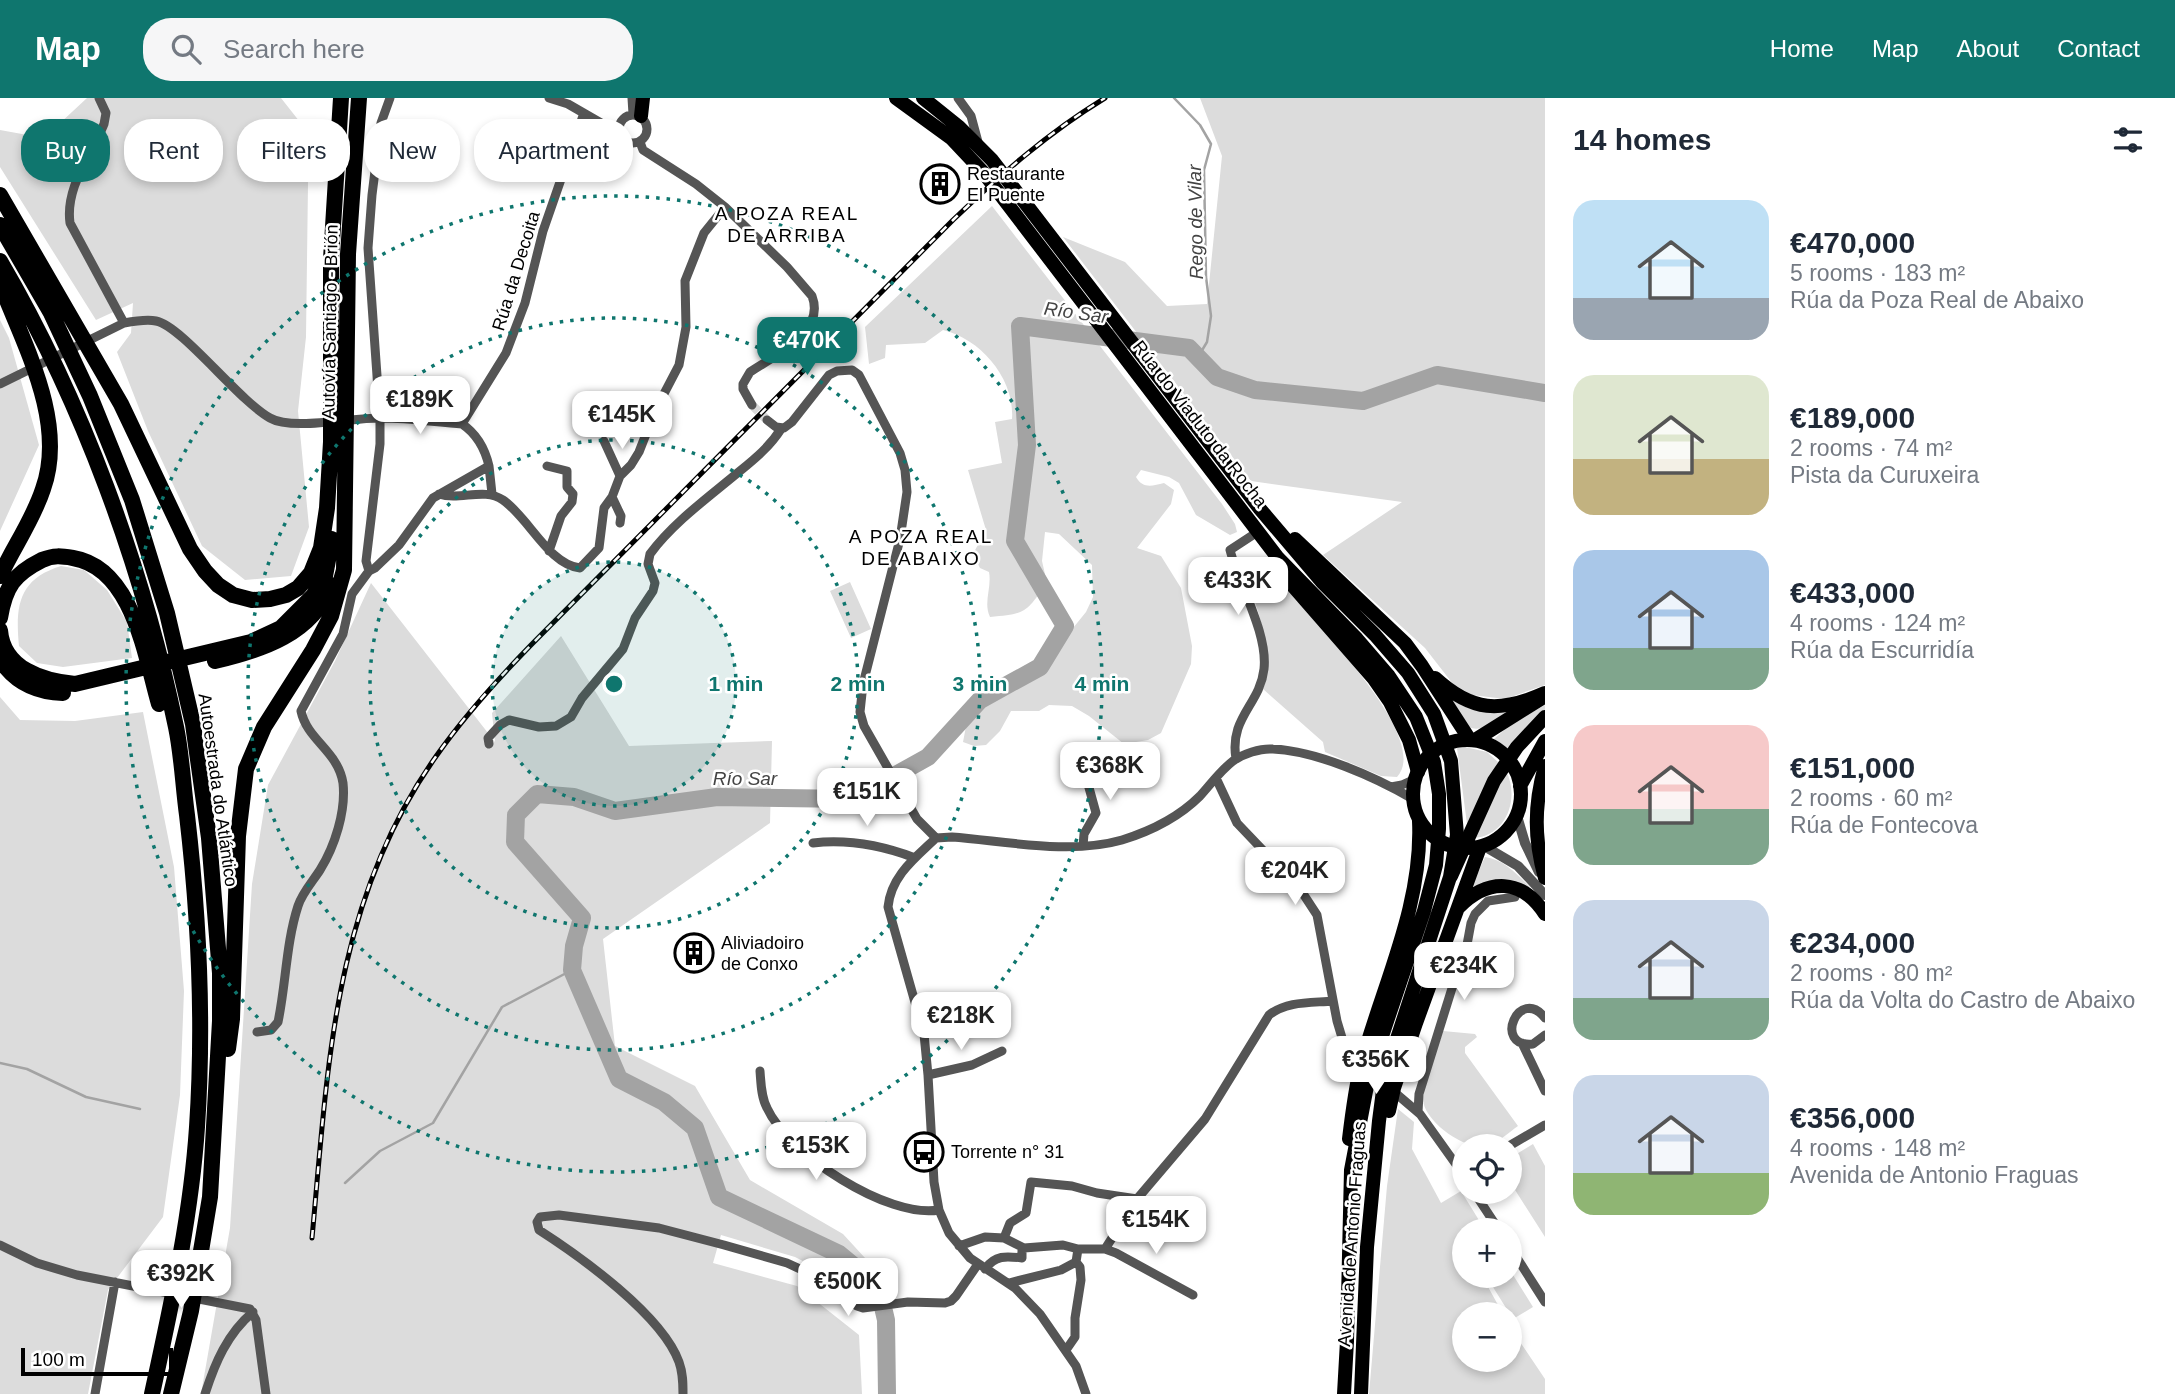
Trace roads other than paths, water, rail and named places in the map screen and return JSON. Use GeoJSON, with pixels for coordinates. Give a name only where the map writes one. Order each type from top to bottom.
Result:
{"type":"FeatureCollection","features":[{"type":"Feature","properties":{"kind":"highway","name":"Autovía Santiago - Brión"},"geometry":{"type":"LineString","coordinates":[[331,442],[331,259],[341,98]]}},
{"type":"Feature","properties":{"kind":"highway","name":"Autovía Santiago - Brión"},"geometry":{"type":"LineString","coordinates":[[345,546],[348,254],[359,98]]}},
{"type":"Feature","properties":{"kind":"highway"},"geometry":{"type":"LineString","coordinates":[[0,195],[121,404],[190,549],[218,584],[233,595],[252,600],[270,600],[298,588],[311,573],[321,548],[325,527],[331,442]]}},
{"type":"Feature","properties":{"kind":"highway","name":"Autoestrada do Atlántico"},"geometry":{"type":"LineString","coordinates":[[0,225],[51,313],[90,396],[132,500],[167,613],[193,724],[209,838],[220,973],[220,1021],[210,1197],[191,1311],[171,1394]]}},
{"type":"Feature","properties":{"kind":"highway"},"geometry":{"type":"LineString","coordinates":[[0,261],[27,308],[114,504],[141,617]]}},
{"type":"Feature","properties":{"kind":"highway"},"geometry":{"type":"LineString","coordinates":[[0,283],[45,401],[51,430],[50,460],[44,486],[34,513],[0,576]]}},
{"type":"Feature","properties":{"kind":"highway"},"geometry":{"type":"LineString","coordinates":[[0,630],[8,652],[23,668],[49,682],[75,684],[251,642],[281,628],[313,596],[324,576],[332,536],[334,470],[331,442]]}},
{"type":"Feature","properties":{"kind":"highway"},"geometry":{"type":"LineString","coordinates":[[0,659],[14,676],[28,686],[47,692],[73,693],[253,653],[288,636],[305,624],[329,590],[345,546]]}},
{"type":"Feature","properties":{"kind":"highway"},"geometry":{"type":"LineString","coordinates":[[210,1197],[218,1163],[232,1019],[238,836],[246,769],[264,727],[313,650],[331,616],[344,569],[345,546]]}},
{"type":"Feature","properties":{"kind":"highway"},"geometry":{"type":"LineString","coordinates":[[0,618],[4,596],[15,578],[29,567],[53,555],[86,561],[117,584],[141,617]]}},
{"type":"Feature","properties":{"kind":"highway","name":"Autoestrada do Atlántico"},"geometry":{"type":"LineString","coordinates":[[141,617],[172,732],[192,856],[200,977],[197,1129],[176,1285],[152,1394]]}},
{"type":"Feature","properties":{"kind":"main road"},"geometry":{"type":"LineString","coordinates":[[637,115],[643,98]]}},
{"type":"Feature","properties":{"kind":"main road","name":"Rúa do Viaduto da Rocha"},"geometry":{"type":"LineString","coordinates":[[897,98],[989,167]]}},
{"type":"Feature","properties":{"kind":"main road","name":"Rúa do Viaduto da Rocha"},"geometry":{"type":"LineString","coordinates":[[923,98],[978,144],[989,167],[1237,492],[1259,531],[1279,558],[1357,639],[1395,685],[1421,729],[1434,762],[1439,794]]}},
{"type":"Feature","properties":{"kind":"main road","name":"Rúa do Viaduto da Rocha"},"geometry":{"type":"LineString","coordinates":[[1237,492],[1260,509],[1322,582],[1375,635],[1408,673],[1434,714],[1451,761],[1455,795]]}},
{"type":"Feature","properties":{"kind":"main road"},"geometry":{"type":"LineString","coordinates":[[1260,509],[1405,643],[1472,740]]}},
{"type":"Feature","properties":{"kind":"main road"},"geometry":{"type":"LineString","coordinates":[[1279,558],[1292,585],[1374,679],[1390,702],[1409,740],[1418,771],[1413,799],[1419,821],[1420,852],[1413,895],[1355,1093],[1348,1149],[1351,1170]]}},
{"type":"Feature","properties":{"kind":"main road"},"geometry":{"type":"LineString","coordinates":[[1422,666],[1463,699],[1486,706],[1511,706],[1545,694]]}},
{"type":"Feature","properties":{"kind":"main road"},"geometry":{"type":"LineString","coordinates":[[1472,740],[1545,694]]}},
{"type":"Feature","properties":{"kind":"main road"},"geometry":{"type":"LineString","coordinates":[[1450,877],[1494,781],[1517,747],[1545,717]]}},
{"type":"Feature","properties":{"kind":"main road"},"geometry":{"type":"LineString","coordinates":[[1418,771],[1435,750],[1451,742],[1472,740],[1494,747],[1503,754],[1514,767],[1521,796],[1517,816],[1507,831],[1479,847],[1448,845],[1429,833],[1419,821]]}},
{"type":"Feature","properties":{"kind":"main road"},"geometry":{"type":"LineString","coordinates":[[1520,786],[1545,741]]}},
{"type":"Feature","properties":{"kind":"main road"},"geometry":{"type":"LineString","coordinates":[[1545,766],[1535,828],[1545,878]]}},
{"type":"Feature","properties":{"kind":"main road","name":"Avenida de Antonio Fraguas"},"geometry":{"type":"LineString","coordinates":[[1343,1394],[1347,1341],[1351,1170],[1367,1086],[1424,911],[1436,865],[1439,794]]}},
{"type":"Feature","properties":{"kind":"main road","name":"Avenida de Antonio Fraguas"},"geometry":{"type":"LineString","coordinates":[[1361,1394],[1367,1247],[1384,1083],[1450,877],[1457,835],[1455,795]]}},
{"type":"Feature","properties":{"kind":"main road"},"geometry":{"type":"LineString","coordinates":[[1373,1187],[1394,1088],[1479,847]]}},
{"type":"Feature","properties":{"kind":"main road"},"geometry":{"type":"LineString","coordinates":[[1456,911],[1479,890],[1497,886],[1525,891],[1535,899],[1545,914]]}},
{"type":"Feature","properties":{"kind":"street"},"geometry":{"type":"LineString","coordinates":[[99,98],[106,113],[104,124],[72,190],[70,223],[124,323]]}},
{"type":"Feature","properties":{"kind":"street"},"geometry":{"type":"LineString","coordinates":[[549,98],[568,104],[594,119]]}},
{"type":"Feature","properties":{"kind":"street"},"geometry":{"type":"LineString","coordinates":[[632,98],[637,115],[648,129],[640,142],[633,143]]}},
{"type":"Feature","properties":{"kind":"street"},"geometry":{"type":"LineString","coordinates":[[958,98],[971,116],[978,144]]}},
{"type":"Feature","properties":{"kind":"street"},"geometry":{"type":"LineString","coordinates":[[369,571],[366,561],[380,444],[380,418],[368,248],[381,123],[391,99]]}},
{"type":"Feature","properties":{"kind":"street","name":"Rúa da Decoita"},"geometry":{"type":"LineString","coordinates":[[462,424],[506,353],[526,303],[543,231],[584,113]]}},
{"type":"Feature","properties":{"kind":"street"},"geometry":{"type":"LineString","coordinates":[[624,119],[626,116],[637,115]]}},
{"type":"Feature","properties":{"kind":"street"},"geometry":{"type":"LineString","coordinates":[[640,142],[643,150],[696,184],[725,207],[810,292],[814,300],[813,317],[805,333],[746,377],[743,389],[752,405]]}},
{"type":"Feature","properties":{"kind":"street"},"geometry":{"type":"LineString","coordinates":[[439,494],[449,497],[492,494],[512,508],[549,551],[570,566],[580,568],[599,548],[604,508],[612,497],[620,476],[639,452],[655,411],[679,365],[686,327],[685,281],[704,233],[725,207]]}},
{"type":"Feature","properties":{"kind":"street"},"geometry":{"type":"LineString","coordinates":[[0,384],[124,323],[158,321],[167,326],[237,393],[263,414],[284,424],[380,418],[462,424],[470,429],[486,452],[492,494]]}},
{"type":"Feature","properties":{"kind":"street"},"geometry":{"type":"LineString","coordinates":[[489,744],[488,738],[509,720],[539,727],[556,726],[571,717],[582,698],[623,649],[635,618],[653,591],[655,583],[648,564],[650,554],[703,501],[762,452],[781,429],[792,422],[829,375],[837,371],[852,370],[859,375],[902,460],[907,481],[905,520],[860,701],[860,712],[864,726],[906,801],[920,824],[936,838]]}},
{"type":"Feature","properties":{"kind":"street"},"geometry":{"type":"LineString","coordinates":[[767,420],[781,429]]}},
{"type":"Feature","properties":{"kind":"street"},"geometry":{"type":"LineString","coordinates":[[604,441],[620,476]]}},
{"type":"Feature","properties":{"kind":"street"},"geometry":{"type":"LineString","coordinates":[[257,1032],[271,1030],[278,1022],[298,903],[323,866],[334,840],[344,802],[342,780],[334,757],[304,723],[301,711],[343,634],[352,594],[369,571],[399,545],[433,498],[489,466]]}},
{"type":"Feature","properties":{"kind":"street"},"geometry":{"type":"LineString","coordinates":[[547,466],[567,471],[567,487],[573,494],[572,502],[561,516],[549,551]]}},
{"type":"Feature","properties":{"kind":"street"},"geometry":{"type":"LineString","coordinates":[[612,497],[621,516],[620,523]]}},
{"type":"Feature","properties":{"kind":"street"},"geometry":{"type":"LineString","coordinates":[[1236,759],[1235,735],[1261,681],[1264,659],[1249,603],[1230,550],[1259,531]]}},
{"type":"Feature","properties":{"kind":"street"},"geometry":{"type":"LineString","coordinates":[[1086,1394],[1081,1376],[1040,1314],[1009,1283],[981,1266],[959,1246],[949,1233],[939,1210],[933,1182],[928,1074],[921,1022],[888,907],[895,881],[936,838],[952,836],[1083,846],[1120,840],[1156,827],[1190,805],[1236,759],[1264,749],[1282,750],[1321,760],[1389,786],[1413,799]]}},
{"type":"Feature","properties":{"kind":"street"},"geometry":{"type":"LineString","coordinates":[[1083,846],[1084,834],[1096,813],[1088,784],[1088,770],[1095,751]]}},
{"type":"Feature","properties":{"kind":"street"},"geometry":{"type":"LineString","coordinates":[[1389,786],[1402,785],[1418,771]]}},
{"type":"Feature","properties":{"kind":"street"},"geometry":{"type":"LineString","coordinates":[[1216,778],[1237,823],[1300,889],[1317,915],[1344,1046],[1352,1058],[1418,1112],[1452,1158]]}},
{"type":"Feature","properties":{"kind":"street"},"geometry":{"type":"LineString","coordinates":[[1517,816],[1525,843],[1545,884]]}},
{"type":"Feature","properties":{"kind":"street"},"geometry":{"type":"LineString","coordinates":[[813,843],[866,843],[915,858]]}},
{"type":"Feature","properties":{"kind":"street"},"geometry":{"type":"LineString","coordinates":[[1479,847],[1518,866],[1545,895]]}},
{"type":"Feature","properties":{"kind":"street"},"geometry":{"type":"LineString","coordinates":[[1418,1112],[1419,1094],[1453,985],[1464,961],[1471,923],[1481,906],[1488,901],[1515,897]]}},
{"type":"Feature","properties":{"kind":"street"},"geometry":{"type":"LineString","coordinates":[[1105,1249],[1137,1199],[1205,1119],[1269,1016],[1278,1008],[1290,1004],[1333,1001]]}},
{"type":"Feature","properties":{"kind":"street"},"geometry":{"type":"LineString","coordinates":[[1545,1018],[1531,1009],[1520,1012],[1516,1015],[1512,1031],[1522,1044],[1545,1091]]}},
{"type":"Feature","properties":{"kind":"street"},"geometry":{"type":"LineString","coordinates":[[1522,1044],[1534,1044],[1545,1035]]}},
{"type":"Feature","properties":{"kind":"street"},"geometry":{"type":"LineString","coordinates":[[928,1074],[972,1065],[1002,1051]]}},
{"type":"Feature","properties":{"kind":"street"},"geometry":{"type":"LineString","coordinates":[[760,1071],[762,1095],[772,1117],[802,1150],[826,1171],[863,1192],[909,1210],[939,1210]]}},
{"type":"Feature","properties":{"kind":"street"},"geometry":{"type":"LineString","coordinates":[[1522,1138],[1545,1125]]}},
{"type":"Feature","properties":{"kind":"street"},"geometry":{"type":"LineString","coordinates":[[1004,1238],[1010,1223],[1026,1213],[1031,1182],[1072,1186],[1137,1199]]}},
{"type":"Feature","properties":{"kind":"street"},"geometry":{"type":"LineString","coordinates":[[683,1394],[679,1362],[656,1324],[565,1245],[539,1230],[539,1219],[543,1216],[559,1215],[672,1231],[787,1263],[811,1274],[857,1306],[951,1301],[981,1266],[998,1257],[1022,1258],[1023,1248]]}},
{"type":"Feature","properties":{"kind":"street"},"geometry":{"type":"LineString","coordinates":[[959,1246],[985,1237],[1004,1238],[1023,1248],[1063,1245],[1077,1249],[1105,1249],[1152,1271],[1193,1295]]}},
{"type":"Feature","properties":{"kind":"street"},"geometry":{"type":"LineString","coordinates":[[0,1245],[37,1263],[76,1275],[242,1306],[253,1312],[266,1394]]}},
{"type":"Feature","properties":{"kind":"street"},"geometry":{"type":"LineString","coordinates":[[1066,1350],[1075,1337],[1081,1280],[1080,1267],[1076,1262],[1077,1249]]}},
{"type":"Feature","properties":{"kind":"street"},"geometry":{"type":"LineString","coordinates":[[1009,1283],[1061,1270],[1076,1262]]}},
{"type":"Feature","properties":{"kind":"street"},"geometry":{"type":"LineString","coordinates":[[1522,1266],[1545,1302]]}},
{"type":"Feature","properties":{"kind":"street"},"geometry":{"type":"LineString","coordinates":[[95,1394],[120,1283]]}},
{"type":"Feature","properties":{"kind":"street"},"geometry":{"type":"LineString","coordinates":[[205,1394],[221,1352],[243,1320],[253,1312]]}},
{"type":"Feature","properties":{"kind":"waterway","name":"Rego de Vilar"},"geometry":{"type":"LineString","coordinates":[[1174,98],[1200,125],[1211,144],[1204,170],[1206,277],[1211,316],[1207,342],[1198,357]]}},
{"type":"Feature","properties":{"kind":"waterway","name":"Río Sar"},"geometry":{"type":"LineString","coordinates":[[887,1394],[886,1320],[878,1286],[839,1254],[719,1197],[695,1128],[664,1102],[619,1079],[572,970],[574,946],[582,918],[515,842],[516,815],[537,794],[574,797],[615,811],[717,797],[853,799],[928,757],[980,700],[1040,667],[1065,626],[1015,541],[1027,445],[1020,326],[1189,348],[1217,377],[1255,390],[1363,401],[1437,375],[1545,393]]}},
{"type":"Feature","properties":{"kind":"waterway"},"geometry":{"type":"LineString","coordinates":[[345,1183],[380,1151],[433,1123],[502,1007],[572,970]]}},
{"type":"Feature","properties":{"kind":"waterway"},"geometry":{"type":"LineString","coordinates":[[0,1063],[27,1069],[86,1097],[140,1109]]}},
{"type":"Feature","properties":{"kind":"tunnel"},"geometry":{"type":"LineString","coordinates":[[752,405],[767,420]]}},
{"type":"Feature","properties":{"kind":"railway"},"geometry":{"type":"LineString","coordinates":[[312,1238],[331,1048],[356,927],[376,868],[402,811],[437,755],[482,698],[531,645],[953,220],[1026,155],[1105,98]]}},
{"type":"Feature","properties":{"kind":"place","name":"Restaurante El Puente"},"geometry":{"type":"Point","coordinates":[940,184]}},
{"type":"Feature","properties":{"kind":"place","name":"Aliviadoiro de Conxo"},"geometry":{"type":"Point","coordinates":[694,953]}},
{"type":"Feature","properties":{"kind":"place","name":"Torrente n° 31"},"geometry":{"type":"Point","coordinates":[924,1152]}},
{"type":"Feature","properties":{"kind":"district","name":"A POZA REAL DE ARRIBA"},"geometry":{"type":"Point","coordinates":[787,224]}},
{"type":"Feature","properties":{"kind":"district","name":"A POZA REAL DE ABAIXO"},"geometry":{"type":"Point","coordinates":[921,547]}}]}
